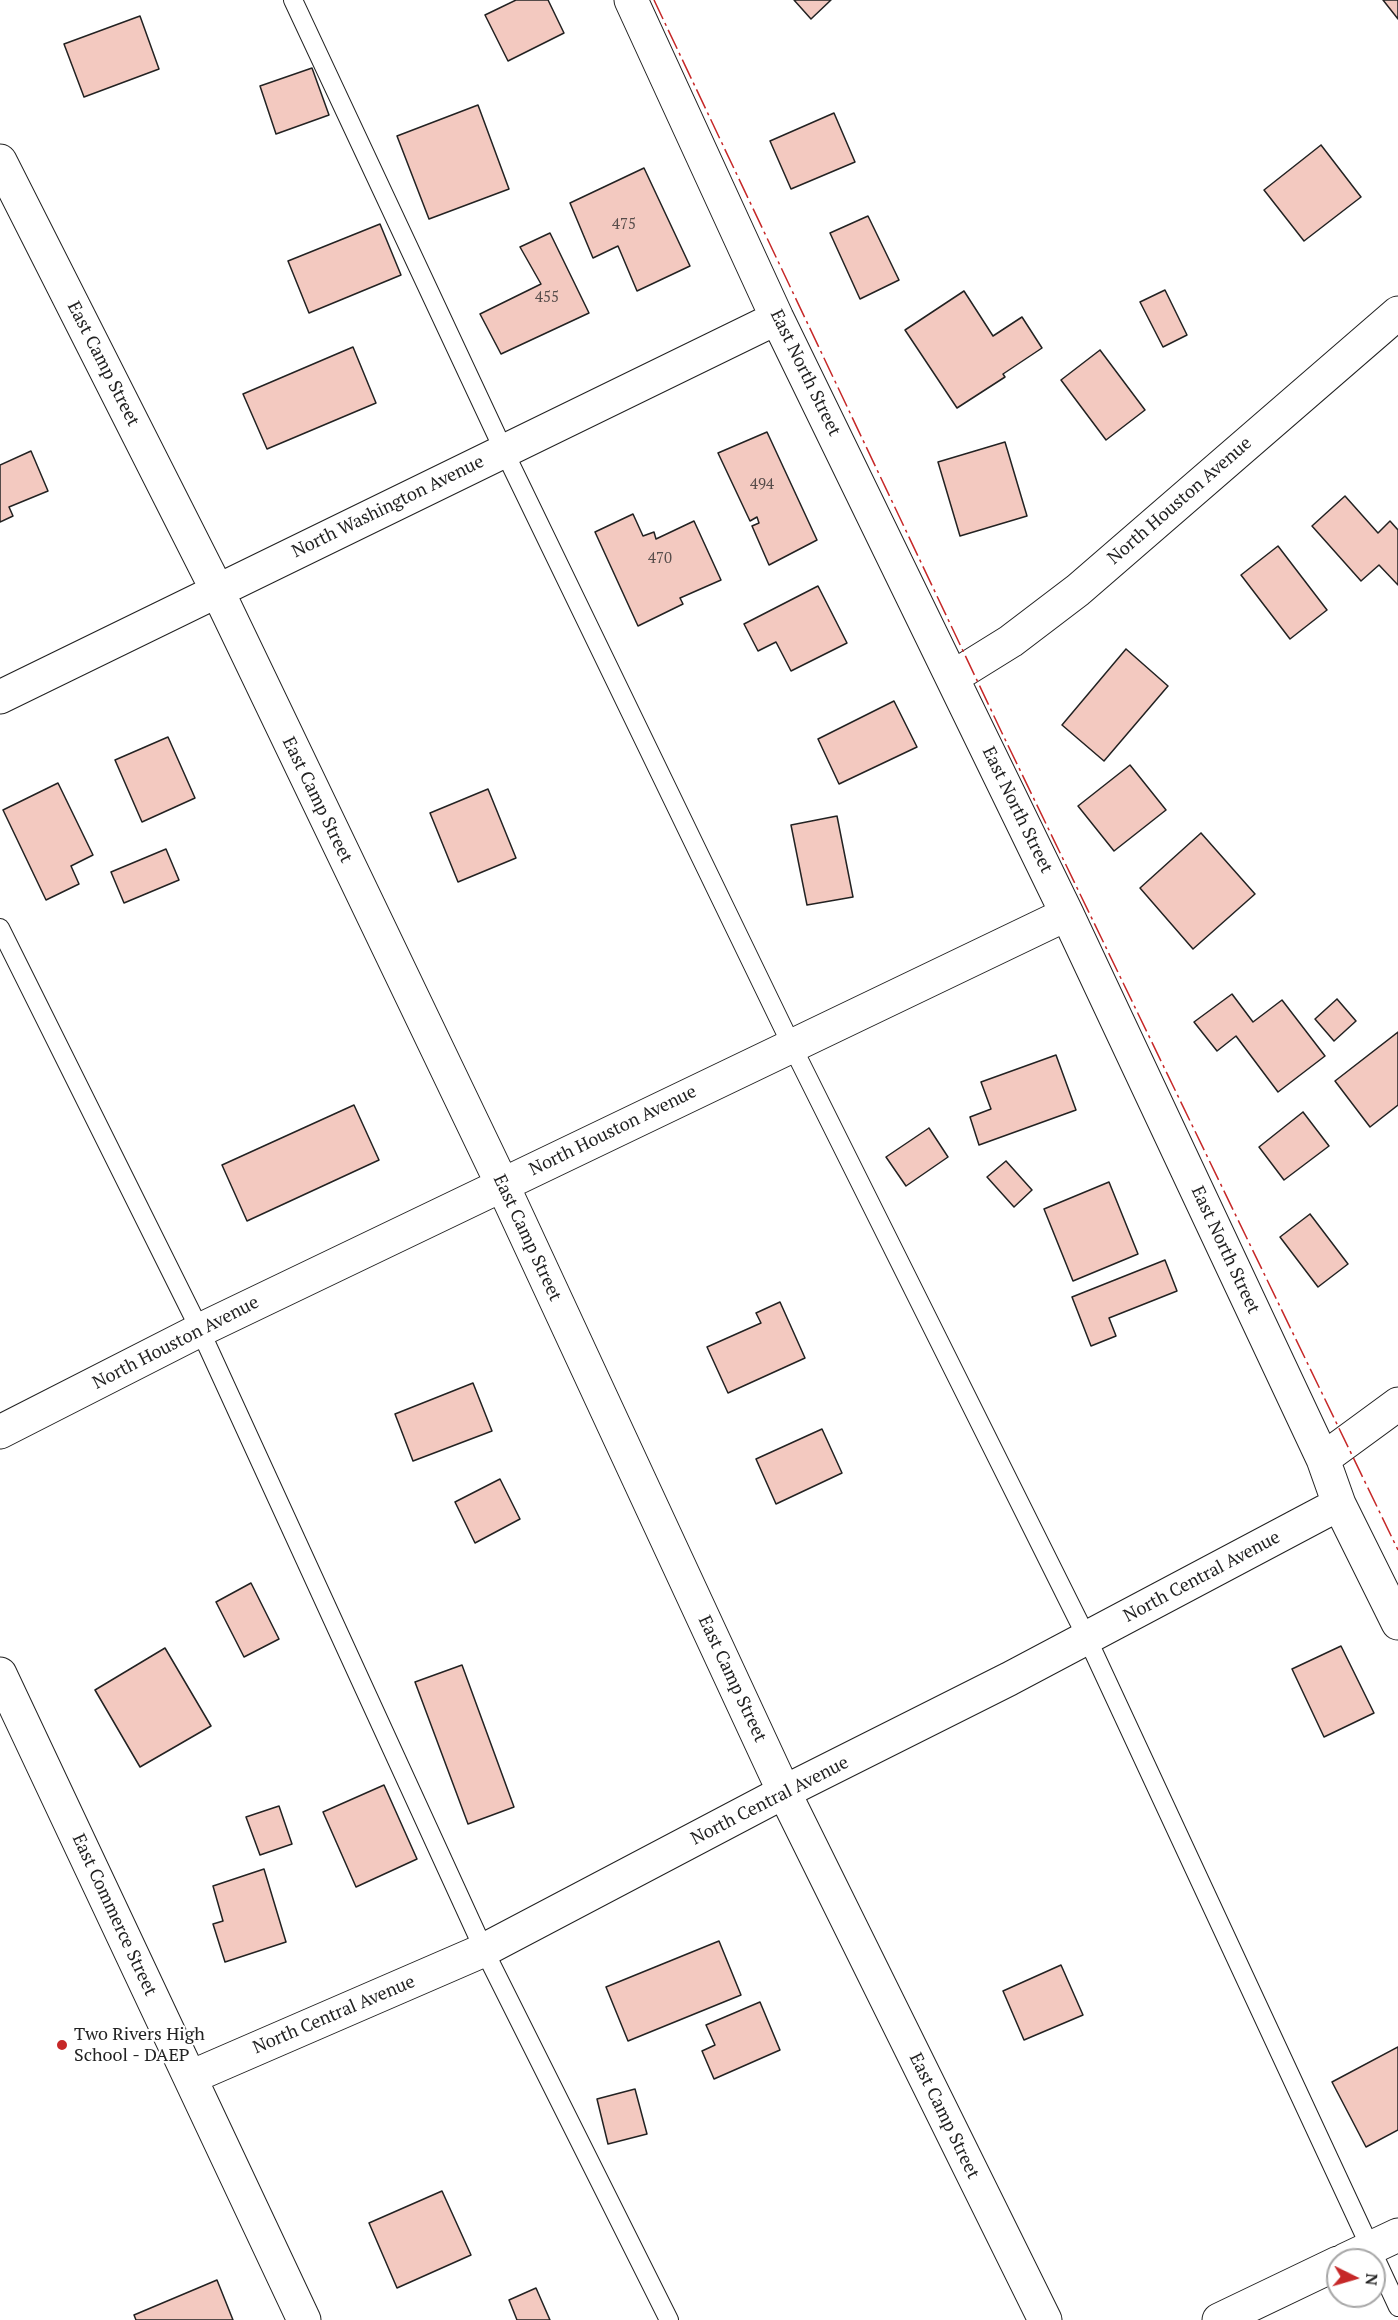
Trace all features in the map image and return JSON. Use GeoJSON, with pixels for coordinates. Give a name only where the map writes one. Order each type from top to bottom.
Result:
{"type":"FeatureCollection","features":[{"type":"Feature","properties":{"kind":"street","name":"East North Street"},"geometry":{"type":"LineString","coordinates":[[631,0],[777,318],[1067,914],[1323,1458],[1339,1504],[1398,1623]]}},
{"type":"Feature","properties":{"kind":"street","name":"East Camp Street"},"geometry":{"type":"LineString","coordinates":[[0,161],[217,590],[502,1184],[784,1792],[1045,2320]]}},
{"type":"Feature","properties":{"kind":"street","name":"North Houston Avenue"},"geometry":{"type":"LineString","coordinates":[[953,677],[1011,641],[1078,590],[1398,313]]}},
{"type":"Feature","properties":{"kind":"street","name":"North Washington Avenue"},"geometry":{"type":"LineString","coordinates":[[0,697],[777,318]]}},
{"type":"Feature","properties":{"kind":"street","name":"North Houston Avenue"},"geometry":{"type":"LineString","coordinates":[[0,1432],[200,1329],[1067,914]]}},
{"type":"Feature","properties":{"kind":"street"},"geometry":{"type":"LineString","coordinates":[[1323,1458],[1398,1404]]}},
{"type":"Feature","properties":{"kind":"street","name":"North Central Avenue"},"geometry":{"type":"LineString","coordinates":[[191,2077],[484,1950],[784,1792],[1087,1638],[1339,1504]]}},
{"type":"Feature","properties":{"kind":"street","name":"East Commerce Street"},"geometry":{"type":"LineString","coordinates":[[0,1674],[304,2320]]}},
{"type":"Feature","properties":{"kind":"street"},"geometry":{"type":"LineString","coordinates":[[1219,2320],[1326,2269]]}},
{"type":"Feature","properties":{"kind":"lane"},"geometry":{"type":"LineString","coordinates":[[293,0],[504,450],[792,1046],[1087,1638],[1398,2307]]}},
{"type":"Feature","properties":{"kind":"lane"},"geometry":{"type":"LineString","coordinates":[[0,928],[200,1329],[484,1950],[669,2320]]}},
{"type":"Feature","properties":{"kind":"building"},"geometry":{"type":"Polygon","coordinates":[[[516,0],[548,0],[564,33],[508,61],[485,15],[516,0]]]}},
{"type":"Feature","properties":{"kind":"building"},"geometry":{"type":"Polygon","coordinates":[[[794,0],[831,0],[811,19],[794,0]]]}},
{"type":"Feature","properties":{"kind":"building"},"geometry":{"type":"Polygon","coordinates":[[[1383,0],[1398,0],[1398,19],[1383,0]]]}},
{"type":"Feature","properties":{"kind":"building"},"geometry":{"type":"Polygon","coordinates":[[[140,16],[159,69],[84,97],[64,44],[140,16]]]}},
{"type":"Feature","properties":{"kind":"building"},"geometry":{"type":"Polygon","coordinates":[[[312,68],[329,115],[276,134],[260,86],[312,68]]]}},
{"type":"Feature","properties":{"kind":"building"},"geometry":{"type":"Polygon","coordinates":[[[478,105],[509,189],[429,219],[397,136],[478,105]]]}},
{"type":"Feature","properties":{"kind":"building"},"geometry":{"type":"Polygon","coordinates":[[[834,113],[855,162],[791,189],[770,141],[834,113]]]}},
{"type":"Feature","properties":{"kind":"building"},"geometry":{"type":"Polygon","coordinates":[[[1321,145],[1361,197],[1304,241],[1264,190],[1321,145]]]}},
{"type":"Feature","properties":{"kind":"building"},"geometry":{"type":"Polygon","coordinates":[[[644,168],[690,266],[637,291],[618,246],[593,258],[570,203],[644,168]]]}},
{"type":"Feature","properties":{"kind":"building"},"geometry":{"type":"Polygon","coordinates":[[[868,216],[899,280],[860,299],[830,233],[868,216]]]}},
{"type":"Feature","properties":{"kind":"building"},"geometry":{"type":"Polygon","coordinates":[[[380,224],[401,275],[309,313],[288,261],[380,224]]]}},
{"type":"Feature","properties":{"kind":"building"},"geometry":{"type":"Polygon","coordinates":[[[550,233],[589,313],[501,354],[480,314],[541,284],[520,247],[550,233]]]}},
{"type":"Feature","properties":{"kind":"building"},"geometry":{"type":"Polygon","coordinates":[[[1165,290],[1187,335],[1163,347],[1140,302],[1165,290]]]}},
{"type":"Feature","properties":{"kind":"building"},"geometry":{"type":"Polygon","coordinates":[[[964,291],[993,336],[1022,317],[1042,348],[1003,374],[1005,377],[957,408],[905,330],[964,291]]]}},
{"type":"Feature","properties":{"kind":"building"},"geometry":{"type":"Polygon","coordinates":[[[353,347],[376,403],[267,449],[243,394],[353,347]]]}},
{"type":"Feature","properties":{"kind":"building"},"geometry":{"type":"Polygon","coordinates":[[[1100,350],[1145,410],[1106,440],[1061,380],[1100,350]]]}},
{"type":"Feature","properties":{"kind":"building"},"geometry":{"type":"Polygon","coordinates":[[[767,432],[817,540],[769,565],[752,526],[759,523],[757,517],[750,521],[718,453],[767,432]]]}},
{"type":"Feature","properties":{"kind":"building"},"geometry":{"type":"Polygon","coordinates":[[[1005,442],[1027,516],[960,536],[938,462],[1005,442]]]}},
{"type":"Feature","properties":{"kind":"building"},"geometry":{"type":"Polygon","coordinates":[[[31,451],[48,491],[9,507],[13,516],[0,522],[0,465],[31,451]]]}},
{"type":"Feature","properties":{"kind":"building"},"geometry":{"type":"Polygon","coordinates":[[[1345,496],[1378,533],[1390,521],[1398,530],[1398,585],[1379,565],[1361,581],[1312,526],[1345,496]]]}},
{"type":"Feature","properties":{"kind":"building"},"geometry":{"type":"Polygon","coordinates":[[[633,514],[643,536],[654,532],[656,539],[694,521],[721,580],[680,598],[683,604],[638,626],[595,532],[633,514]]]}},
{"type":"Feature","properties":{"kind":"building"},"geometry":{"type":"Polygon","coordinates":[[[1278,546],[1327,610],[1290,639],[1241,575],[1278,546]]]}},
{"type":"Feature","properties":{"kind":"building"},"geometry":{"type":"Polygon","coordinates":[[[818,586],[847,643],[791,671],[776,642],[758,651],[744,624],[818,586]]]}},
{"type":"Feature","properties":{"kind":"building"},"geometry":{"type":"Polygon","coordinates":[[[1126,649],[1168,686],[1104,761],[1062,725],[1126,649]]]}},
{"type":"Feature","properties":{"kind":"building"},"geometry":{"type":"Polygon","coordinates":[[[894,701],[917,747],[839,784],[818,739],[894,701]]]}},
{"type":"Feature","properties":{"kind":"building"},"geometry":{"type":"Polygon","coordinates":[[[168,737],[195,798],[142,822],[115,760],[168,737]]]}},
{"type":"Feature","properties":{"kind":"building"},"geometry":{"type":"Polygon","coordinates":[[[1130,765],[1166,810],[1114,851],[1078,806],[1130,765]]]}},
{"type":"Feature","properties":{"kind":"building"},"geometry":{"type":"Polygon","coordinates":[[[58,783],[93,855],[71,866],[79,884],[46,900],[3,810],[58,783]]]}},
{"type":"Feature","properties":{"kind":"building"},"geometry":{"type":"Polygon","coordinates":[[[488,789],[516,858],[458,882],[430,813],[488,789]]]}},
{"type":"Feature","properties":{"kind":"building"},"geometry":{"type":"Polygon","coordinates":[[[837,816],[853,897],[807,905],[791,825],[837,816]]]}},
{"type":"Feature","properties":{"kind":"building"},"geometry":{"type":"Polygon","coordinates":[[[1201,833],[1255,894],[1193,949],[1140,888],[1201,833]]]}},
{"type":"Feature","properties":{"kind":"building"},"geometry":{"type":"Polygon","coordinates":[[[166,849],[179,880],[124,903],[111,872],[166,849]]]}},
{"type":"Feature","properties":{"kind":"building"},"geometry":{"type":"Polygon","coordinates":[[[1232,994],[1253,1022],[1282,1000],[1325,1056],[1278,1092],[1236,1036],[1217,1051],[1194,1022],[1232,994]]]}},
{"type":"Feature","properties":{"kind":"building"},"geometry":{"type":"Polygon","coordinates":[[[1337,999],[1356,1021],[1334,1041],[1315,1019],[1337,999]]]}},
{"type":"Feature","properties":{"kind":"building"},"geometry":{"type":"Polygon","coordinates":[[[1398,1032],[1398,1105],[1370,1127],[1335,1081],[1398,1032]]]}},
{"type":"Feature","properties":{"kind":"building"},"geometry":{"type":"Polygon","coordinates":[[[1056,1055],[1076,1110],[979,1145],[970,1117],[991,1109],[981,1082],[1056,1055]]]}},
{"type":"Feature","properties":{"kind":"building"},"geometry":{"type":"Polygon","coordinates":[[[354,1105],[379,1160],[247,1221],[222,1165],[354,1105]]]}},
{"type":"Feature","properties":{"kind":"building"},"geometry":{"type":"Polygon","coordinates":[[[1303,1112],[1329,1146],[1284,1180],[1259,1147],[1303,1112]]]}},
{"type":"Feature","properties":{"kind":"building"},"geometry":{"type":"Polygon","coordinates":[[[929,1128],[948,1157],[906,1186],[886,1157],[929,1128]]]}},
{"type":"Feature","properties":{"kind":"building"},"geometry":{"type":"Polygon","coordinates":[[[1006,1161],[1032,1190],[1014,1207],[987,1177],[1006,1161]]]}},
{"type":"Feature","properties":{"kind":"building"},"geometry":{"type":"Polygon","coordinates":[[[1109,1182],[1138,1254],[1073,1281],[1044,1209],[1109,1182]]]}},
{"type":"Feature","properties":{"kind":"building"},"geometry":{"type":"Polygon","coordinates":[[[1310,1214],[1348,1264],[1318,1287],[1280,1237],[1310,1214]]]}},
{"type":"Feature","properties":{"kind":"building"},"geometry":{"type":"Polygon","coordinates":[[[1165,1260],[1177,1291],[1109,1318],[1116,1336],[1091,1346],[1072,1297],[1165,1260]]]}},
{"type":"Feature","properties":{"kind":"building"},"geometry":{"type":"Polygon","coordinates":[[[780,1302],[805,1358],[728,1393],[707,1347],[761,1323],[756,1313],[780,1302]]]}},
{"type":"Feature","properties":{"kind":"building"},"geometry":{"type":"Polygon","coordinates":[[[473,1383],[492,1431],[413,1461],[395,1414],[473,1383]]]}},
{"type":"Feature","properties":{"kind":"building"},"geometry":{"type":"Polygon","coordinates":[[[822,1429],[842,1473],[776,1504],[756,1459],[822,1429]]]}},
{"type":"Feature","properties":{"kind":"building"},"geometry":{"type":"Polygon","coordinates":[[[500,1479],[520,1519],[475,1543],[455,1502],[500,1479]]]}},
{"type":"Feature","properties":{"kind":"building"},"geometry":{"type":"Polygon","coordinates":[[[251,1583],[279,1639],[244,1657],[216,1602],[251,1583]]]}},
{"type":"Feature","properties":{"kind":"building"},"geometry":{"type":"Polygon","coordinates":[[[1341,1646],[1374,1713],[1324,1737],[1292,1669],[1341,1646]]]}},
{"type":"Feature","properties":{"kind":"building"},"geometry":{"type":"Polygon","coordinates":[[[165,1648],[211,1726],[140,1767],[95,1690],[165,1648]]]}},
{"type":"Feature","properties":{"kind":"building"},"geometry":{"type":"Polygon","coordinates":[[[462,1665],[514,1807],[468,1824],[415,1682],[462,1665]]]}},
{"type":"Feature","properties":{"kind":"building"},"geometry":{"type":"Polygon","coordinates":[[[384,1785],[417,1859],[356,1887],[323,1812],[384,1785]]]}},
{"type":"Feature","properties":{"kind":"building"},"geometry":{"type":"Polygon","coordinates":[[[279,1806],[292,1844],[260,1855],[246,1817],[279,1806]]]}},
{"type":"Feature","properties":{"kind":"building"},"geometry":{"type":"Polygon","coordinates":[[[264,1869],[286,1942],[225,1962],[213,1924],[223,1921],[213,1886],[264,1869]]]}},
{"type":"Feature","properties":{"kind":"building"},"geometry":{"type":"Polygon","coordinates":[[[719,1941],[741,1995],[628,2041],[606,1987],[719,1941]]]}},
{"type":"Feature","properties":{"kind":"building"},"geometry":{"type":"Polygon","coordinates":[[[1061,1965],[1083,2015],[1024,2040],[1003,1991],[1061,1965]]]}},
{"type":"Feature","properties":{"kind":"building"},"geometry":{"type":"Polygon","coordinates":[[[760,2002],[780,2050],[714,2079],[702,2051],[715,2045],[706,2025],[760,2002]]]}},
{"type":"Feature","properties":{"kind":"building"},"geometry":{"type":"Polygon","coordinates":[[[1398,2047],[1398,2130],[1366,2147],[1332,2082],[1398,2047]]]}},
{"type":"Feature","properties":{"kind":"building"},"geometry":{"type":"Polygon","coordinates":[[[635,2089],[647,2134],[608,2144],[597,2099],[635,2089]]]}},
{"type":"Feature","properties":{"kind":"building"},"geometry":{"type":"Polygon","coordinates":[[[442,2191],[471,2255],[397,2288],[369,2223],[442,2191]]]}},
{"type":"Feature","properties":{"kind":"building"},"geometry":{"type":"Polygon","coordinates":[[[217,2280],[233,2320],[136,2320],[134,2315],[217,2280]]]}},
{"type":"Feature","properties":{"kind":"building"},"geometry":{"type":"Polygon","coordinates":[[[536,2288],[550,2320],[517,2320],[509,2300],[536,2288]]]}},
{"type":"Feature","properties":{"kind":"power"},"geometry":{"type":"LineString","coordinates":[[654,0],[1002,733],[1398,1550]]}},
{"type":"Feature","properties":{"kind":"place","name":"Two Rivers High School - DAEP"},"geometry":{"type":"Point","coordinates":[62,2045]}}]}
